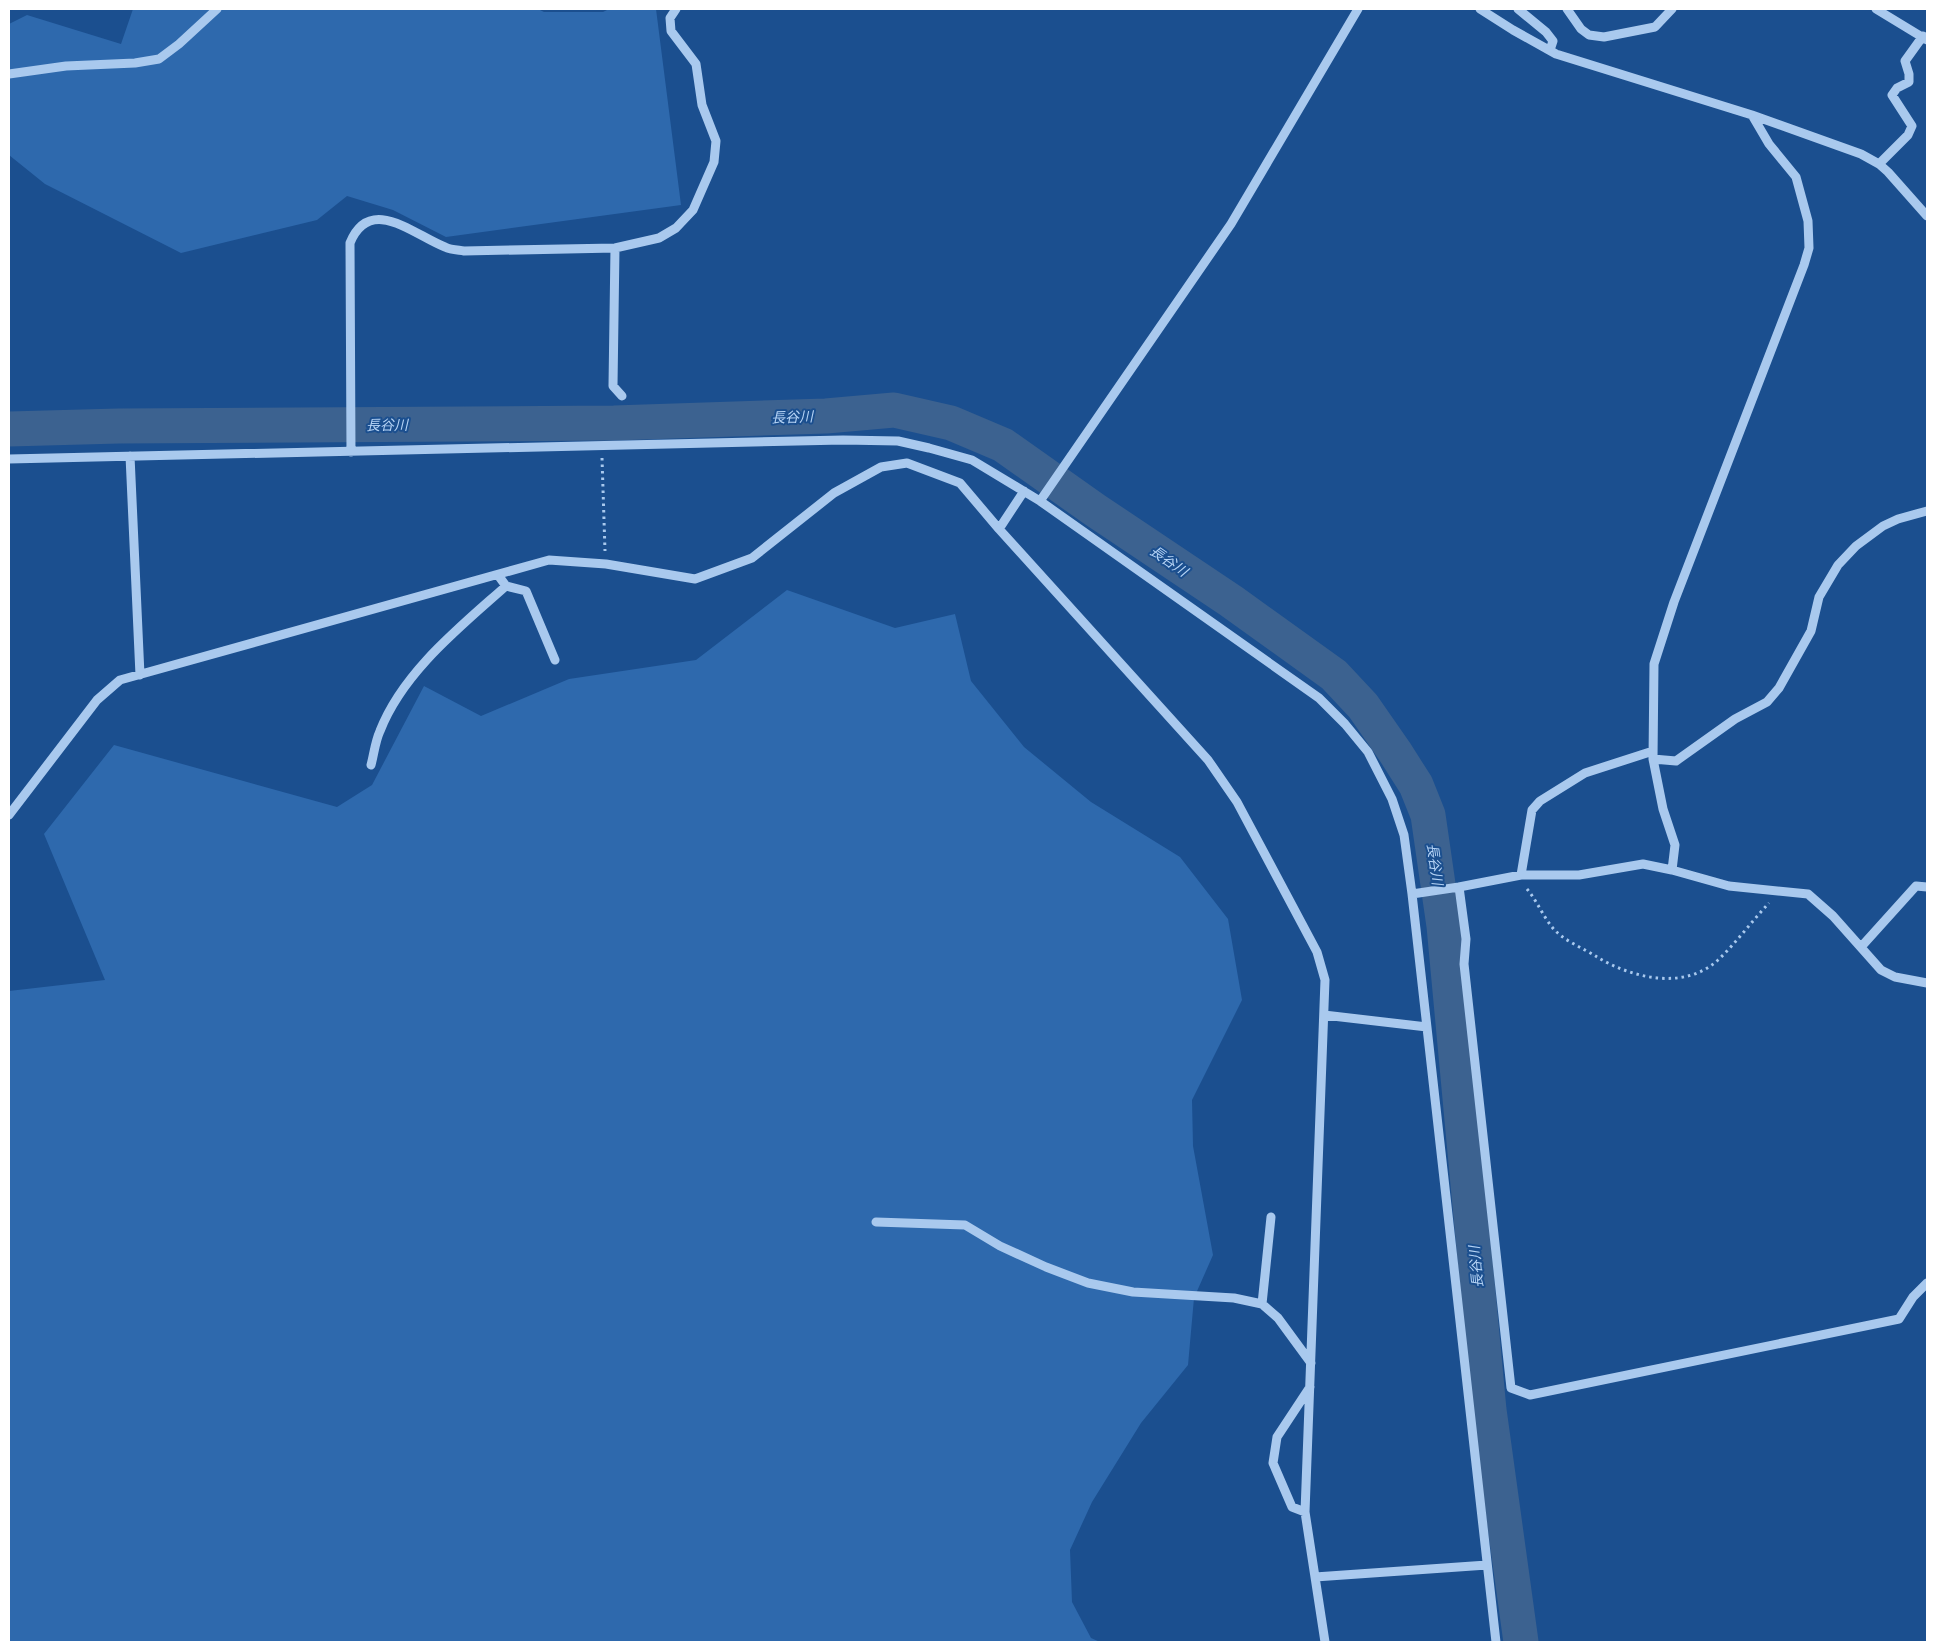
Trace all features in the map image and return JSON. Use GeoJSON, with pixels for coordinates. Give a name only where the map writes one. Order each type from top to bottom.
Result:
{"type":"FeatureCollection","features":[{"type":"Feature","properties":{"kind":"street"},"geometry":{"type":"LineString","coordinates":[[9,74],[66,66],[159,60],[217,9]]}},
{"type":"Feature","properties":{"kind":"street"},"geometry":{"type":"LineString","coordinates":[[350,452],[350,243],[355,230],[366,222],[378,220],[392,221],[446,248],[464,251],[615,248],[659,238],[676,228],[692,210],[714,162],[716,141],[702,105],[696,64],[671,31],[670,18],[676,9]]}},
{"type":"Feature","properties":{"kind":"street"},"geometry":{"type":"LineString","coordinates":[[1040,501],[1232,224],[1358,9]]}},
{"type":"Feature","properties":{"kind":"street"},"geometry":{"type":"LineString","coordinates":[[1480,9],[1550,50],[1752,115],[1861,154],[1879,164],[1927,216]]}},
{"type":"Feature","properties":{"kind":"street"},"geometry":{"type":"LineString","coordinates":[[1518,9],[1546,32],[1553,41],[1550,50]]}},
{"type":"Feature","properties":{"kind":"street"},"geometry":{"type":"LineString","coordinates":[[1567,9],[1581,29],[1589,35],[1604,37],[1655,27],[1672,9]]}},
{"type":"Feature","properties":{"kind":"street"},"geometry":{"type":"LineString","coordinates":[[1876,9],[1925,38],[1905,61],[1910,74],[1909,82],[1897,88],[1892,95],[1912,126],[1908,135],[1879,164]]}},
{"type":"Feature","properties":{"kind":"street"},"geometry":{"type":"LineString","coordinates":[[1672,870],[1675,845],[1663,809],[1653,755],[1654,664],[1674,602],[1809,248],[1808,221],[1796,177],[1769,144],[1752,115]]}},
{"type":"Feature","properties":{"kind":"street"},"geometry":{"type":"LineString","coordinates":[[615,248],[613,386],[622,396]]}},
{"type":"Feature","properties":{"kind":"street"},"geometry":{"type":"LineString","coordinates":[[9,459],[843,440],[898,442],[972,460],[1024,491],[1319,698],[1345,724],[1368,752],[1392,799],[1404,835],[1496,1642]]}},
{"type":"Feature","properties":{"kind":"street"},"geometry":{"type":"LineString","coordinates":[[130,456],[140,675]]}},
{"type":"Feature","properties":{"kind":"street"},"geometry":{"type":"LineString","coordinates":[[9,815],[97,700],[120,680],[549,560],[606,564],[695,579],[752,558],[834,493],[881,467],[907,463],[960,483],[999,529],[1208,760],[1237,802],[1317,952],[1325,980],[1305,1512],[1325,1642]]}},
{"type":"Feature","properties":{"kind":"street"},"geometry":{"type":"LineString","coordinates":[[999,529],[1024,491]]}},
{"type":"Feature","properties":{"kind":"street"},"geometry":{"type":"LineString","coordinates":[[1517,876],[1532,810],[1540,800],[1585,772],[1653,755],[1676,761],[1735,720],[1767,702],[1779,688],[1811,631],[1819,597],[1838,565],[1856,546],[1884,526],[1898,519],[1927,511]]}},
{"type":"Feature","properties":{"kind":"street"},"geometry":{"type":"LineString","coordinates":[[498,575],[506,586],[526,591],[555,660]]}},
{"type":"Feature","properties":{"kind":"street"},"geometry":{"type":"LineString","coordinates":[[371,765],[380,731],[402,690],[425,661],[506,586]]}},
{"type":"Feature","properties":{"kind":"street"},"geometry":{"type":"LineString","coordinates":[[1412,894],[1517,876],[1579,875],[1643,864],[1728,886],[1808,894],[1833,916],[1882,970],[1895,977],[1927,983]]}},
{"type":"Feature","properties":{"kind":"street"},"geometry":{"type":"LineString","coordinates":[[1861,947],[1916,886],[1927,887]]}},
{"type":"Feature","properties":{"kind":"street"},"geometry":{"type":"LineString","coordinates":[[1459,887],[1466,939],[1464,964],[1511,1388],[1530,1395],[1899,1319],[1913,1297],[1927,1282]]}},
{"type":"Feature","properties":{"kind":"street"},"geometry":{"type":"LineString","coordinates":[[1324,1015],[1427,1027]]}},
{"type":"Feature","properties":{"kind":"street"},"geometry":{"type":"LineString","coordinates":[[1262,1304],[1271,1217]]}},
{"type":"Feature","properties":{"kind":"street"},"geometry":{"type":"LineString","coordinates":[[876,1222],[965,1225],[1000,1246],[1046,1267],[1088,1283],[1133,1292],[1234,1298],[1262,1304],[1278,1318],[1310,1363]]}},
{"type":"Feature","properties":{"kind":"street"},"geometry":{"type":"LineString","coordinates":[[1305,1512],[1292,1507],[1273,1463],[1277,1436],[1310,1388]]}},
{"type":"Feature","properties":{"kind":"street"},"geometry":{"type":"LineString","coordinates":[[1315,1577],[1487,1565]]}},
{"type":"Feature","properties":{"kind":"path"},"geometry":{"type":"LineString","coordinates":[[602,446],[606,564]]}},
{"type":"Feature","properties":{"kind":"path"},"geometry":{"type":"LineString","coordinates":[[1517,876],[1553,928],[1567,938],[1609,964],[1638,975],[1668,979],[1693,975],[1717,961],[1779,891]]}},
{"type":"Feature","properties":{"kind":"shaded area"},"geometry":{"type":"Polygon","coordinates":[[[133,9],[538,9],[544,12],[603,12],[609,9],[656,9],[681,205],[446,237],[393,210],[347,196],[317,220],[181,253],[45,184],[9,155],[9,24],[27,15],[121,44],[133,9]]]}},
{"type":"Feature","properties":{"kind":"shaded area"},"geometry":{"type":"Polygon","coordinates":[[[787,590],[895,628],[955,614],[971,681],[1024,747],[1091,802],[1180,857],[1228,919],[1242,1000],[1192,1100],[1193,1146],[1213,1255],[1194,1298],[1188,1365],[1141,1423],[1092,1502],[1070,1550],[1072,1602],[1091,1638],[1100,1642],[9,1642],[9,991],[105,980],[44,834],[114,745],[337,807],[372,785],[424,686],[481,716],[569,679],[696,660],[787,590]]]}},
{"type":"Feature","properties":{"kind":"waterway","name":"長谷川"},"geometry":{"type":"LineString","coordinates":[[9,429],[119,426],[614,423],[826,416],[894,410],[951,423],[1003,445],[1095,510],[1231,601],[1334,675],[1363,706],[1395,752],[1416,785],[1428,815],[1444,926],[1489,1410],[1521,1642]]}}]}
